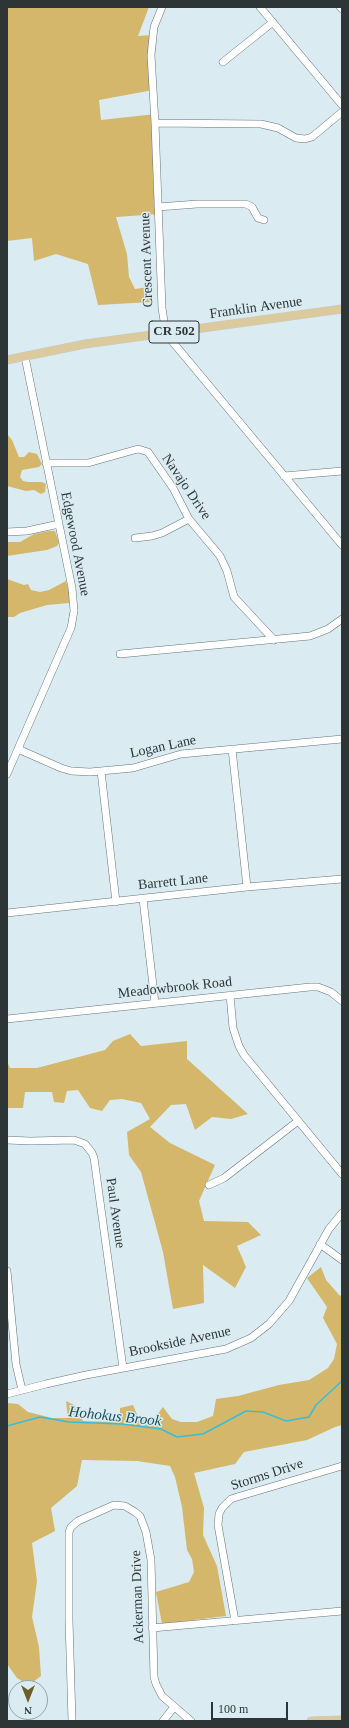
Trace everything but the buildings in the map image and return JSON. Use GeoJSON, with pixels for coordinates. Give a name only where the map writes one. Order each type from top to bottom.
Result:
{"type":"FeatureCollection","features":[{"type":"Feature","properties":{"kind":"main road","name":"Franklin Avenue"},"geometry":{"type":"LineString","coordinates":[[7,360],[63,348],[342,309]]}},
{"type":"Feature","properties":{"kind":"main road"},"geometry":{"type":"LineString","coordinates":[[311,1721],[342,1720]]}},
{"type":"Feature","properties":{"kind":"street","name":"Crescent Avenue"},"geometry":{"type":"LineString","coordinates":[[162,7],[154,27],[151,49],[162,308],[166,334]]}},
{"type":"Feature","properties":{"kind":"street"},"geometry":{"type":"LineString","coordinates":[[260,7],[342,105]]}},
{"type":"Feature","properties":{"kind":"street"},"geometry":{"type":"LineString","coordinates":[[223,62],[272,22]]}},
{"type":"Feature","properties":{"kind":"street"},"geometry":{"type":"LineString","coordinates":[[155,123],[261,124],[278,128],[296,138],[305,139],[312,137],[342,112]]}},
{"type":"Feature","properties":{"kind":"street"},"geometry":{"type":"LineString","coordinates":[[158,207],[197,204],[246,204],[252,207],[258,218],[264,220]]}},
{"type":"Feature","properties":{"kind":"street"},"geometry":{"type":"LineString","coordinates":[[166,334],[342,545]]}},
{"type":"Feature","properties":{"kind":"street","name":"Edgewood Avenue"},"geometry":{"type":"LineString","coordinates":[[7,774],[67,637],[73,619],[74,601],[24,357]]}},
{"type":"Feature","properties":{"kind":"street","name":"Navajo Drive"},"geometry":{"type":"LineString","coordinates":[[46,463],[88,463],[138,449],[145,450],[173,488],[189,519],[220,556],[227,571],[234,597],[274,640]]}},
{"type":"Feature","properties":{"kind":"street"},"geometry":{"type":"LineString","coordinates":[[284,476],[342,471]]}},
{"type":"Feature","properties":{"kind":"street"},"geometry":{"type":"LineString","coordinates":[[135,538],[157,534],[189,519]]}},
{"type":"Feature","properties":{"kind":"street"},"geometry":{"type":"LineString","coordinates":[[7,532],[27,532],[59,524]]}},
{"type":"Feature","properties":{"kind":"street"},"geometry":{"type":"LineString","coordinates":[[120,654],[310,636],[328,629],[342,619]]}},
{"type":"Feature","properties":{"kind":"street","name":"Logan Lane"},"geometry":{"type":"LineString","coordinates":[[18,749],[61,768],[81,772],[134,768],[181,754],[342,739]]}},
{"type":"Feature","properties":{"kind":"street"},"geometry":{"type":"LineString","coordinates":[[232,749],[247,887]]}},
{"type":"Feature","properties":{"kind":"street"},"geometry":{"type":"LineString","coordinates":[[101,771],[116,902]]}},
{"type":"Feature","properties":{"kind":"street","name":"Barrett Lane"},"geometry":{"type":"LineString","coordinates":[[7,913],[247,887],[342,879]]}},
{"type":"Feature","properties":{"kind":"street"},"geometry":{"type":"LineString","coordinates":[[143,899],[155,1003]]}},
{"type":"Feature","properties":{"kind":"street","name":"Meadowbrook Road"},"geometry":{"type":"LineString","coordinates":[[7,1019],[310,987],[318,987],[331,992],[342,1001]]}},
{"type":"Feature","properties":{"kind":"street"},"geometry":{"type":"LineString","coordinates":[[230,995],[233,1028],[238,1046],[342,1174]]}},
{"type":"Feature","properties":{"kind":"street"},"geometry":{"type":"LineString","coordinates":[[209,1185],[224,1178],[298,1121]]}},
{"type":"Feature","properties":{"kind":"street","name":"Paul Avenue"},"geometry":{"type":"LineString","coordinates":[[7,1140],[74,1140],[85,1144],[92,1152],[123,1368]]}},
{"type":"Feature","properties":{"kind":"street","name":"Brookside Avenue"},"geometry":{"type":"LineString","coordinates":[[7,1394],[123,1368],[226,1349],[251,1338],[269,1324],[284,1307],[329,1229],[342,1213]]}},
{"type":"Feature","properties":{"kind":"street"},"geometry":{"type":"LineString","coordinates":[[320,1244],[342,1260]]}},
{"type":"Feature","properties":{"kind":"street"},"geometry":{"type":"LineString","coordinates":[[7,1271],[16,1364],[22,1390]]}},
{"type":"Feature","properties":{"kind":"street","name":"Storms Drive"},"geometry":{"type":"LineString","coordinates":[[235,1621],[218,1525],[219,1514],[222,1508],[231,1499],[342,1466]]}},
{"type":"Feature","properties":{"kind":"street","name":"Ackerman Drive"},"geometry":{"type":"LineString","coordinates":[[72,1721],[69,1620],[69,1537],[71,1527],[78,1520],[114,1504],[126,1506],[140,1516],[148,1543],[151,1560],[152,1628],[154,1677],[156,1684],[162,1696],[174,1708],[191,1721]]}},
{"type":"Feature","properties":{"kind":"street"},"geometry":{"type":"LineString","coordinates":[[152,1628],[342,1611]]}},
{"type":"Feature","properties":{"kind":"street"},"geometry":{"type":"LineString","coordinates":[[163,1721],[174,1708]]}},
{"type":"Feature","properties":{"kind":"shaded area"},"geometry":{"type":"Polygon","coordinates":[[[7,7],[149,7],[138,36],[152,35],[153,90],[99,100],[101,120],[156,114],[159,214],[116,217],[127,254],[129,277],[135,289],[149,287],[151,302],[98,305],[88,264],[56,254],[34,261],[32,238],[7,241],[7,7]]]}},
{"type":"Feature","properties":{"kind":"shaded area"},"geometry":{"type":"Polygon","coordinates":[[[7,434],[12,440],[19,457],[24,457],[29,452],[37,454],[42,464],[39,467],[22,470],[20,477],[23,481],[42,482],[46,484],[45,492],[41,494],[34,490],[26,491],[7,486],[7,434]]]}},
{"type":"Feature","properties":{"kind":"shaded area"},"geometry":{"type":"Polygon","coordinates":[[[55,531],[59,543],[57,546],[47,550],[7,556],[7,542],[20,542],[34,534],[55,531]]]}},
{"type":"Feature","properties":{"kind":"shaded area"},"geometry":{"type":"Polygon","coordinates":[[[7,579],[24,585],[28,584],[31,590],[40,592],[49,590],[66,581],[71,600],[69,603],[47,605],[20,613],[14,617],[7,617],[7,579]]]}},
{"type":"Feature","properties":{"kind":"shaded area"},"geometry":{"type":"Polygon","coordinates":[[[130,1034],[141,1046],[187,1041],[187,1059],[248,1114],[231,1119],[212,1117],[195,1130],[186,1104],[171,1105],[150,1127],[170,1143],[215,1165],[199,1201],[204,1221],[248,1222],[261,1235],[237,1246],[246,1267],[235,1288],[203,1265],[204,1303],[173,1309],[163,1252],[141,1172],[129,1155],[127,1132],[150,1119],[141,1103],[122,1099],[110,1100],[102,1111],[90,1108],[78,1090],[67,1091],[64,1103],[54,1102],[52,1092],[25,1092],[23,1108],[7,1108],[7,1061],[10,1068],[37,1068],[105,1050],[113,1041],[130,1034]]]}},
{"type":"Feature","properties":{"kind":"shaded area"},"geometry":{"type":"Polygon","coordinates":[[[321,1267],[326,1280],[340,1296],[342,1294],[342,1425],[307,1440],[244,1452],[235,1464],[194,1473],[204,1508],[203,1535],[217,1566],[226,1616],[162,1624],[156,1592],[189,1582],[194,1572],[192,1559],[187,1550],[182,1507],[175,1477],[170,1466],[137,1461],[82,1460],[77,1486],[51,1508],[55,1531],[32,1543],[37,1581],[32,1617],[39,1647],[41,1676],[36,1680],[20,1680],[17,1678],[7,1664],[7,1403],[18,1404],[28,1412],[52,1418],[68,1418],[66,1401],[76,1406],[83,1421],[114,1422],[120,1419],[120,1408],[133,1405],[138,1417],[153,1420],[163,1407],[172,1419],[181,1422],[197,1422],[213,1416],[216,1399],[238,1396],[279,1385],[309,1380],[328,1368],[334,1359],[337,1344],[323,1318],[327,1307],[307,1278],[321,1267]]]}},
{"type":"Feature","properties":{"kind":"waterway","name":"Hohokus Brook"},"geometry":{"type":"LineString","coordinates":[[7,1426],[40,1417],[69,1422],[122,1424],[161,1429],[177,1437],[203,1434],[246,1411],[263,1412],[286,1421],[309,1417],[316,1405],[342,1381]]}}]}
